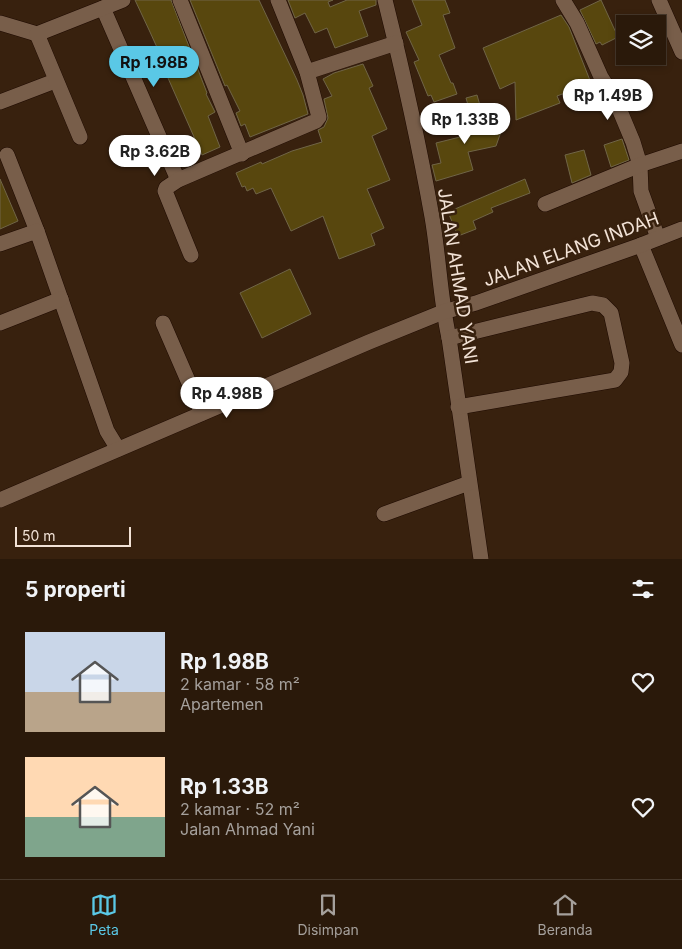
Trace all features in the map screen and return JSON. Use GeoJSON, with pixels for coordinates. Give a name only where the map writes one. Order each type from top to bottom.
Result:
{"type":"FeatureCollection","features":[{"type":"Feature","properties":{"kind":"street"},"geometry":{"type":"LineString","coordinates":[[0,23],[37,34],[123,0]]}},
{"type":"Feature","properties":{"kind":"street"},"geometry":{"type":"LineString","coordinates":[[180,0],[242,154]]}},
{"type":"Feature","properties":{"kind":"street"},"geometry":{"type":"LineString","coordinates":[[192,255],[165,191],[166,188],[178,180],[242,154],[318,119],[319,115],[307,72],[278,0]]}},
{"type":"Feature","properties":{"kind":"street","name":"JALAN AHMAD YANI"},"geometry":{"type":"LineString","coordinates":[[385,0],[407,90],[432,218],[480,559]]}},
{"type":"Feature","properties":{"kind":"street"},"geometry":{"type":"LineString","coordinates":[[563,0],[577,23],[601,77],[615,99],[633,142],[640,165],[641,191],[658,238]]}},
{"type":"Feature","properties":{"kind":"street"},"geometry":{"type":"LineString","coordinates":[[659,0],[682,52]]}},
{"type":"Feature","properties":{"kind":"street"},"geometry":{"type":"LineString","coordinates":[[103,8],[178,180]]}},
{"type":"Feature","properties":{"kind":"street"},"geometry":{"type":"LineString","coordinates":[[37,34],[55,81],[80,136]]}},
{"type":"Feature","properties":{"kind":"street"},"geometry":{"type":"LineString","coordinates":[[307,72],[396,43]]}},
{"type":"Feature","properties":{"kind":"street"},"geometry":{"type":"LineString","coordinates":[[0,102],[55,81]]}},
{"type":"Feature","properties":{"kind":"street"},"geometry":{"type":"LineString","coordinates":[[545,204],[640,165],[682,151]]}},
{"type":"Feature","properties":{"kind":"street"},"geometry":{"type":"LineString","coordinates":[[7,155],[37,231],[107,431],[118,449]]}},
{"type":"Feature","properties":{"kind":"street","name":"JALAN ELANG INDAH"},"geometry":{"type":"LineString","coordinates":[[0,500],[444,312],[476,303],[682,229]]}},
{"type":"Feature","properties":{"kind":"street"},"geometry":{"type":"LineString","coordinates":[[0,244],[37,231]]}},
{"type":"Feature","properties":{"kind":"street"},"geometry":{"type":"LineString","coordinates":[[641,245],[682,345]]}},
{"type":"Feature","properties":{"kind":"street"},"geometry":{"type":"LineString","coordinates":[[0,323],[61,299]]}},
{"type":"Feature","properties":{"kind":"street"},"geometry":{"type":"LineString","coordinates":[[449,338],[592,303],[603,305],[611,312],[622,363],[621,372],[615,380],[458,407]]}},
{"type":"Feature","properties":{"kind":"street"},"geometry":{"type":"LineString","coordinates":[[163,323],[202,413]]}},
{"type":"Feature","properties":{"kind":"street"},"geometry":{"type":"LineString","coordinates":[[384,514],[469,483]]}},
{"type":"Feature","properties":{"kind":"building"},"geometry":{"type":"Polygon","coordinates":[[[135,0],[171,0],[206,94],[215,112],[208,116],[220,147],[202,155],[168,78],[165,65],[135,0]]]}},
{"type":"Feature","properties":{"kind":"building"},"geometry":{"type":"Polygon","coordinates":[[[190,0],[259,0],[297,80],[308,114],[250,137],[245,124],[241,126],[236,113],[240,111],[227,85],[225,86],[190,0]]]}},
{"type":"Feature","properties":{"kind":"building"},"geometry":{"type":"Polygon","coordinates":[[[288,0],[333,0],[328,2],[330,7],[347,0],[376,0],[376,5],[359,11],[368,36],[335,48],[327,28],[315,33],[305,13],[295,18],[288,0]]]}},
{"type":"Feature","properties":{"kind":"building"},"geometry":{"type":"Polygon","coordinates":[[[412,0],[445,0],[450,13],[443,15],[455,48],[439,55],[457,94],[434,102],[431,95],[428,96],[414,62],[419,60],[406,32],[422,25],[412,0]]]}},
{"type":"Feature","properties":{"kind":"building"},"geometry":{"type":"Polygon","coordinates":[[[601,0],[616,33],[616,38],[602,45],[600,42],[596,44],[580,10],[601,0]]]}},
{"type":"Feature","properties":{"kind":"building"},"geometry":{"type":"Polygon","coordinates":[[[561,15],[569,27],[591,83],[557,96],[560,103],[516,120],[515,82],[500,89],[483,48],[561,15]]]}},
{"type":"Feature","properties":{"kind":"building"},"geometry":{"type":"Polygon","coordinates":[[[363,64],[373,86],[369,88],[387,129],[372,136],[390,180],[367,189],[384,228],[371,234],[375,245],[339,259],[323,216],[291,231],[271,188],[256,194],[253,188],[247,191],[245,186],[242,187],[236,173],[261,162],[262,164],[292,151],[322,142],[318,130],[324,127],[328,118],[324,99],[332,96],[323,79],[334,73],[363,64]]]}},
{"type":"Feature","properties":{"kind":"building"},"geometry":{"type":"Polygon","coordinates":[[[477,95],[487,130],[503,126],[496,146],[468,152],[473,170],[436,181],[432,165],[441,163],[436,143],[476,133],[466,98],[477,95]]]}},
{"type":"Feature","properties":{"kind":"building"},"geometry":{"type":"Polygon","coordinates":[[[622,139],[629,160],[611,167],[604,145],[622,139]]]}},
{"type":"Feature","properties":{"kind":"building"},"geometry":{"type":"Polygon","coordinates":[[[584,150],[591,175],[572,183],[565,155],[584,150]]]}},
{"type":"Feature","properties":{"kind":"building"},"geometry":{"type":"Polygon","coordinates":[[[0,179],[18,221],[0,229],[0,179]]]}},
{"type":"Feature","properties":{"kind":"building"},"geometry":{"type":"Polygon","coordinates":[[[525,179],[530,193],[491,208],[493,212],[473,221],[476,229],[458,236],[448,212],[525,179]]]}},
{"type":"Feature","properties":{"kind":"building"},"geometry":{"type":"Polygon","coordinates":[[[290,269],[311,314],[262,338],[240,293],[290,269]]]}}]}
